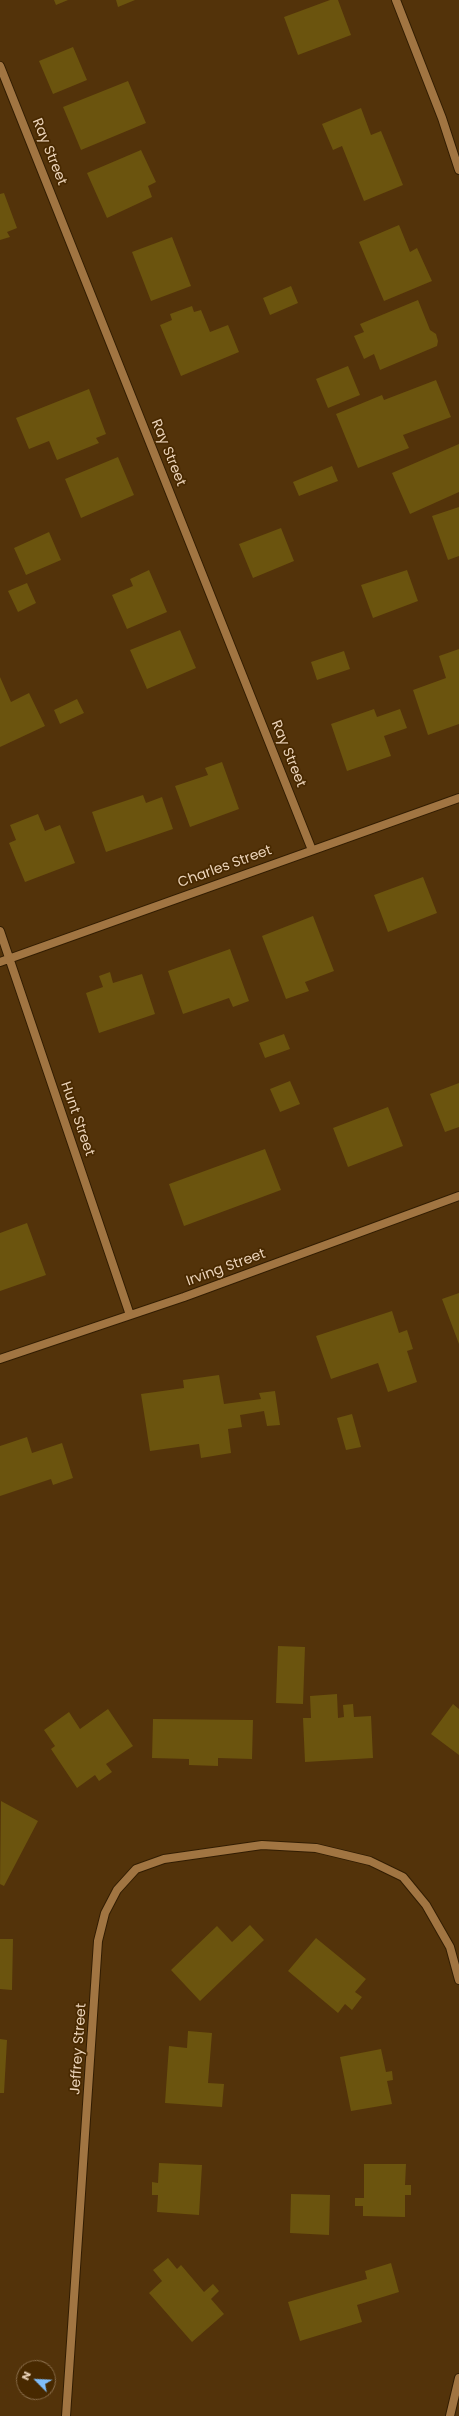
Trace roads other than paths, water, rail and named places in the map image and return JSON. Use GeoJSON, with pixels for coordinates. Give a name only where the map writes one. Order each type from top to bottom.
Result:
{"type":"FeatureCollection","features":[{"type":"Feature","properties":{"kind":"street"},"geometry":{"type":"LineString","coordinates":[[396,0],[442,118],[459,170]]}},
{"type":"Feature","properties":{"kind":"street","name":"Ray Street"},"geometry":{"type":"LineString","coordinates":[[0,66],[312,850]]}},
{"type":"Feature","properties":{"kind":"street","name":"Charles Street"},"geometry":{"type":"LineString","coordinates":[[0,962],[459,798]]}},
{"type":"Feature","properties":{"kind":"street","name":"Hunt Street"},"geometry":{"type":"LineString","coordinates":[[0,931],[130,1316]]}},
{"type":"Feature","properties":{"kind":"street","name":"Irving Street"},"geometry":{"type":"LineString","coordinates":[[0,1359],[130,1316],[459,1196]]}},
{"type":"Feature","properties":{"kind":"street","name":"Jeffrey Street"},"geometry":{"type":"LineString","coordinates":[[66,2416],[98,1940],[105,1913],[117,1890],[136,1869],[164,1859],[262,1845],[308,1847],[370,1861],[402,1877],[426,1905],[450,1947],[459,1980]]}},
{"type":"Feature","properties":{"kind":"street"},"geometry":{"type":"LineString","coordinates":[[450,2416],[459,2378]]}}]}
